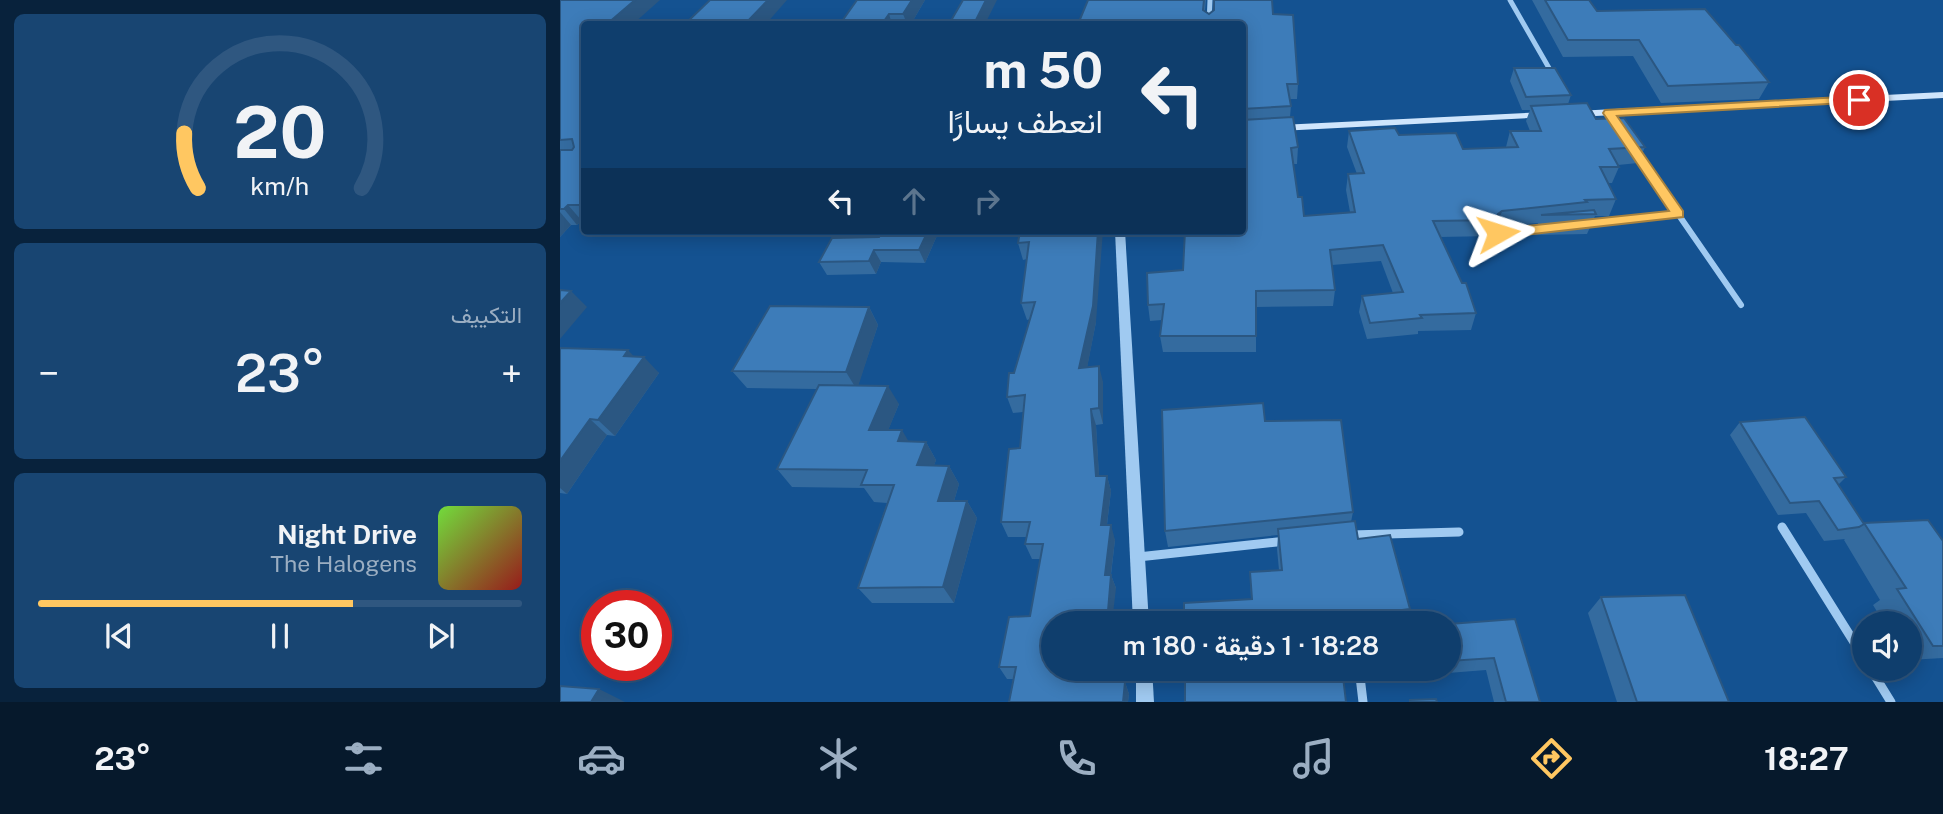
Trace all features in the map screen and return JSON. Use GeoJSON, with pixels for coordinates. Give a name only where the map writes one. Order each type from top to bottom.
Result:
{"type":"FeatureCollection","features":[{"type":"Feature","properties":{"kind":"main road"},"geometry":{"type":"LineString","coordinates":[[1246,130],[1943,95]]}},
{"type":"Feature","properties":{"kind":"street"},"geometry":{"type":"LineString","coordinates":[[1209,21],[1210,0]]}},
{"type":"Feature","properties":{"kind":"street"},"geometry":{"type":"LineString","coordinates":[[1510,0],[1556,80]]}},
{"type":"Feature","properties":{"kind":"street"},"geometry":{"type":"LineString","coordinates":[[1569,103],[1576,114]]}},
{"type":"Feature","properties":{"kind":"street"},"geometry":{"type":"LineString","coordinates":[[1609,113],[1616,124]]}},
{"type":"Feature","properties":{"kind":"street"},"geometry":{"type":"LineString","coordinates":[[1632,146],[1741,305]]}},
{"type":"Feature","properties":{"kind":"street"},"geometry":{"type":"LineString","coordinates":[[1567,226],[1678,214]]}},
{"type":"Feature","properties":{"kind":"street"},"geometry":{"type":"LineString","coordinates":[[1498,233],[1554,227]]}},
{"type":"Feature","properties":{"kind":"street"},"geometry":{"type":"LineString","coordinates":[[1120,235],[1140,611]]}},
{"type":"Feature","properties":{"kind":"street"},"geometry":{"type":"LineString","coordinates":[[1782,527],[1852,639]]}},
{"type":"Feature","properties":{"kind":"street"},"geometry":{"type":"LineString","coordinates":[[1340,535],[1459,532]]}},
{"type":"Feature","properties":{"kind":"street"},"geometry":{"type":"LineString","coordinates":[[1138,557],[1300,540]]}},
{"type":"Feature","properties":{"kind":"street"},"geometry":{"type":"LineString","coordinates":[[1144,681],[1145,702]]}},
{"type":"Feature","properties":{"kind":"street"},"geometry":{"type":"LineString","coordinates":[[1361,681],[1363,702]]}},
{"type":"Feature","properties":{"kind":"street"},"geometry":{"type":"LineString","coordinates":[[1878,681],[1891,702]]}},
{"type":"Feature","properties":{"kind":"building"},"geometry":{"type":"Polygon","coordinates":[[[560,0],[635,0],[610,21],[581,21],[581,205],[568,205],[564,209],[560,209],[560,150],[572,150],[574,147],[572,139],[560,140],[560,0]]]}},
{"type":"Feature","properties":{"kind":"building"},"geometry":{"type":"Polygon","coordinates":[[[710,0],[768,0],[748,21],[688,21],[710,0]]]}},
{"type":"Feature","properties":{"kind":"building"},"geometry":{"type":"Polygon","coordinates":[[[857,0],[912,0],[903,14],[889,14],[884,21],[842,21],[857,0]]]}},
{"type":"Feature","properties":{"kind":"building"},"geometry":{"type":"Polygon","coordinates":[[[963,0],[986,0],[976,21],[951,21],[963,0]]]}},
{"type":"Feature","properties":{"kind":"building"},"geometry":{"type":"Polygon","coordinates":[[[1088,0],[1204,0],[1203,10],[1209,14],[1214,10],[1214,0],[1272,0],[1273,14],[1293,15],[1298,84],[1287,84],[1291,106],[1246,109],[1246,21],[1079,21],[1088,0]]]}},
{"type":"Feature","properties":{"kind":"building"},"geometry":{"type":"Polygon","coordinates":[[[1545,0],[1589,0],[1597,11],[1705,9],[1769,82],[1668,86],[1639,40],[1568,40],[1545,0]]]}},
{"type":"Feature","properties":{"kind":"building"},"geometry":{"type":"Polygon","coordinates":[[[1514,68],[1555,68],[1571,95],[1526,97],[1514,68]]]}},
{"type":"Feature","properties":{"kind":"building"},"geometry":{"type":"Polygon","coordinates":[[[1587,103],[1596,119],[1624,118],[1645,147],[1609,149],[1619,167],[1600,167],[1616,199],[1585,200],[1587,202],[1502,211],[1498,214],[1498,220],[1433,221],[1462,283],[1466,283],[1476,313],[1420,315],[1422,318],[1370,323],[1362,296],[1403,292],[1383,245],[1330,250],[1335,290],[1256,291],[1256,336],[1160,336],[1164,304],[1148,305],[1147,273],[1183,270],[1185,235],[1246,235],[1246,120],[1293,117],[1298,147],[1291,148],[1298,197],[1302,197],[1304,216],[1355,212],[1348,174],[1364,173],[1349,131],[1395,128],[1399,135],[1456,133],[1463,149],[1518,147],[1510,131],[1541,131],[1531,106],[1587,103]]]}},
{"type":"Feature","properties":{"kind":"building"},"geometry":{"type":"Polygon","coordinates":[[[1594,210],[1596,214],[1541,215],[1594,210]]]}},
{"type":"Feature","properties":{"kind":"building"},"geometry":{"type":"Polygon","coordinates":[[[926,235],[919,250],[874,250],[869,261],[819,262],[832,238],[926,235]]]}},
{"type":"Feature","properties":{"kind":"building"},"geometry":{"type":"Polygon","coordinates":[[[1019,235],[1098,235],[1093,306],[1079,368],[1099,366],[1099,408],[1091,409],[1096,476],[1107,476],[1101,525],[1111,525],[1105,575],[1111,575],[1108,611],[1041,611],[1041,681],[1125,682],[1123,702],[1009,702],[1016,667],[999,667],[1009,617],[1030,616],[1043,544],[1025,544],[1030,522],[1001,522],[1009,449],[1020,448],[1025,395],[1007,397],[1009,373],[1014,373],[1035,302],[1021,303],[1029,242],[1018,243],[1019,235]]]}},
{"type":"Feature","properties":{"kind":"building"},"geometry":{"type":"Polygon","coordinates":[[[560,290],[571,291],[560,303],[560,290]]]}},
{"type":"Feature","properties":{"kind":"building"},"geometry":{"type":"Polygon","coordinates":[[[770,306],[869,307],[846,372],[732,371],[770,306]]]}},
{"type":"Feature","properties":{"kind":"building"},"geometry":{"type":"Polygon","coordinates":[[[560,348],[628,350],[624,356],[644,357],[598,420],[590,419],[560,461],[560,348]]]}},
{"type":"Feature","properties":{"kind":"building"},"geometry":{"type":"Polygon","coordinates":[[[819,385],[888,386],[869,430],[902,430],[898,441],[926,442],[917,465],[949,466],[938,501],[967,501],[943,587],[858,588],[894,485],[861,485],[867,470],[777,469],[819,385]]]}},
{"type":"Feature","properties":{"kind":"building"},"geometry":{"type":"Polygon","coordinates":[[[1263,403],[1265,421],[1341,420],[1353,512],[1165,531],[1162,410],[1263,403]]]}},
{"type":"Feature","properties":{"kind":"building"},"geometry":{"type":"Polygon","coordinates":[[[1805,417],[1846,477],[1834,478],[1864,524],[1859,527],[1838,530],[1819,501],[1790,503],[1740,422],[1805,417]]]}},
{"type":"Feature","properties":{"kind":"building"},"geometry":{"type":"Polygon","coordinates":[[[1928,520],[1943,541],[1943,646],[1933,646],[1922,629],[1922,611],[1911,611],[1897,589],[1906,588],[1864,523],[1928,520]]]}},
{"type":"Feature","properties":{"kind":"building"},"geometry":{"type":"Polygon","coordinates":[[[1355,521],[1358,539],[1390,535],[1410,609],[1184,611],[1184,603],[1252,599],[1250,572],[1282,570],[1278,529],[1355,521]]]}},
{"type":"Feature","properties":{"kind":"building"},"geometry":{"type":"Polygon","coordinates":[[[1685,595],[1729,702],[1637,702],[1601,597],[1685,595]]]}},
{"type":"Feature","properties":{"kind":"building"},"geometry":{"type":"Polygon","coordinates":[[[1515,619],[1540,702],[1506,702],[1494,658],[1461,660],[1461,623],[1515,619]]]}},
{"type":"Feature","properties":{"kind":"building"},"geometry":{"type":"Polygon","coordinates":[[[1185,681],[1344,681],[1346,702],[1185,702],[1185,681]]]}},
{"type":"Feature","properties":{"kind":"building"},"geometry":{"type":"Polygon","coordinates":[[[560,686],[599,689],[591,702],[560,702],[560,686]]]}},
{"type":"Feature","properties":{"kind":"building"},"geometry":{"type":"Polygon","coordinates":[[[1436,699],[1437,702],[1410,702],[1410,700],[1436,699]]]}},
{"type":"Feature","properties":{"kind":"route"},"geometry":{"type":"LineString","coordinates":[[1498,233],[1678,214],[1609,113],[1859,100]]}}]}
